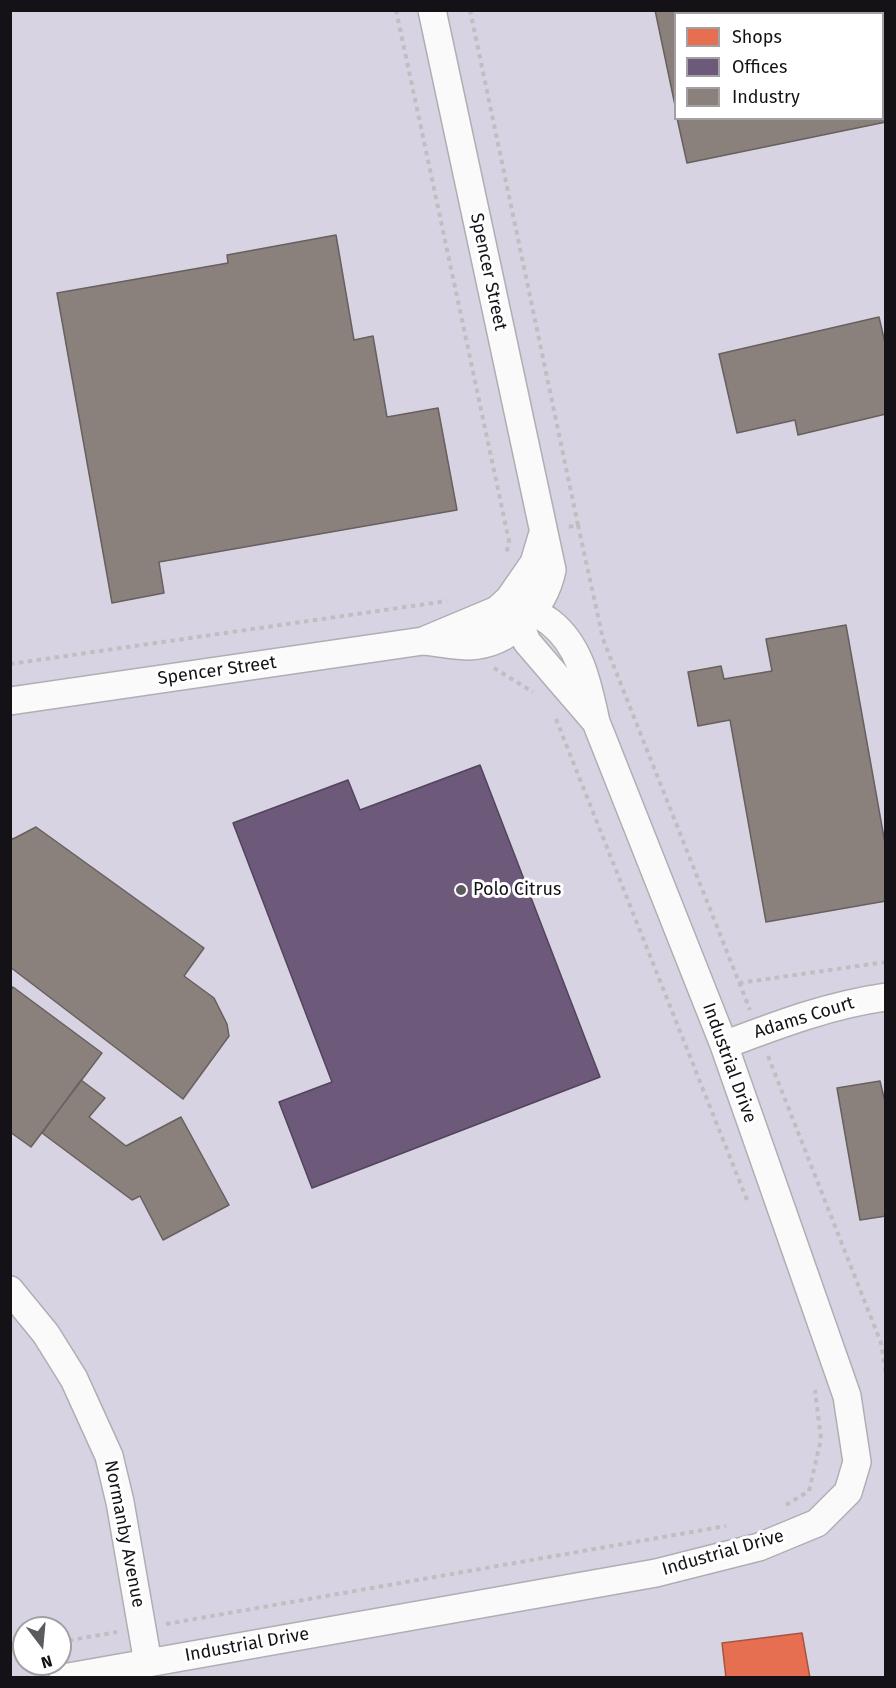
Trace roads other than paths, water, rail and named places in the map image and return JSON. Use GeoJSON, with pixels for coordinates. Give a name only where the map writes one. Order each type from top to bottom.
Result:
{"type":"FeatureCollection","features":[{"type":"Feature","properties":{"kind":"street","name":"Spencer Street"},"geometry":{"type":"LineString","coordinates":[[423,641],[469,646],[489,642],[512,632],[543,533],[432,10]]}},
{"type":"Feature","properties":{"kind":"street","name":"Spencer Street"},"geometry":{"type":"LineString","coordinates":[[10,701],[423,641],[483,618],[497,610],[520,612]]}},
{"type":"Feature","properties":{"kind":"street","name":"Industrial Drive"},"geometry":{"type":"LineString","coordinates":[[63,1677],[656,1573],[759,1547],[818,1523],[848,1492],[857,1462],[846,1396],[724,1045],[596,722],[588,684],[578,657],[563,635],[549,622],[520,612]]}},
{"type":"Feature","properties":{"kind":"street","name":"Adams Court"},"geometry":{"type":"LineString","coordinates":[[724,1045],[809,1013],[852,1002],[885,997]]}},
{"type":"Feature","properties":{"kind":"street","name":"Normanby Avenue"},"geometry":{"type":"LineString","coordinates":[[10,1290],[46,1334],[74,1379],[109,1456],[120,1502],[148,1663]]}},
{"type":"Feature","properties":{"kind":"place","name":"Polo Citrus"},"geometry":{"type":"Point","coordinates":[461,890]}}]}
